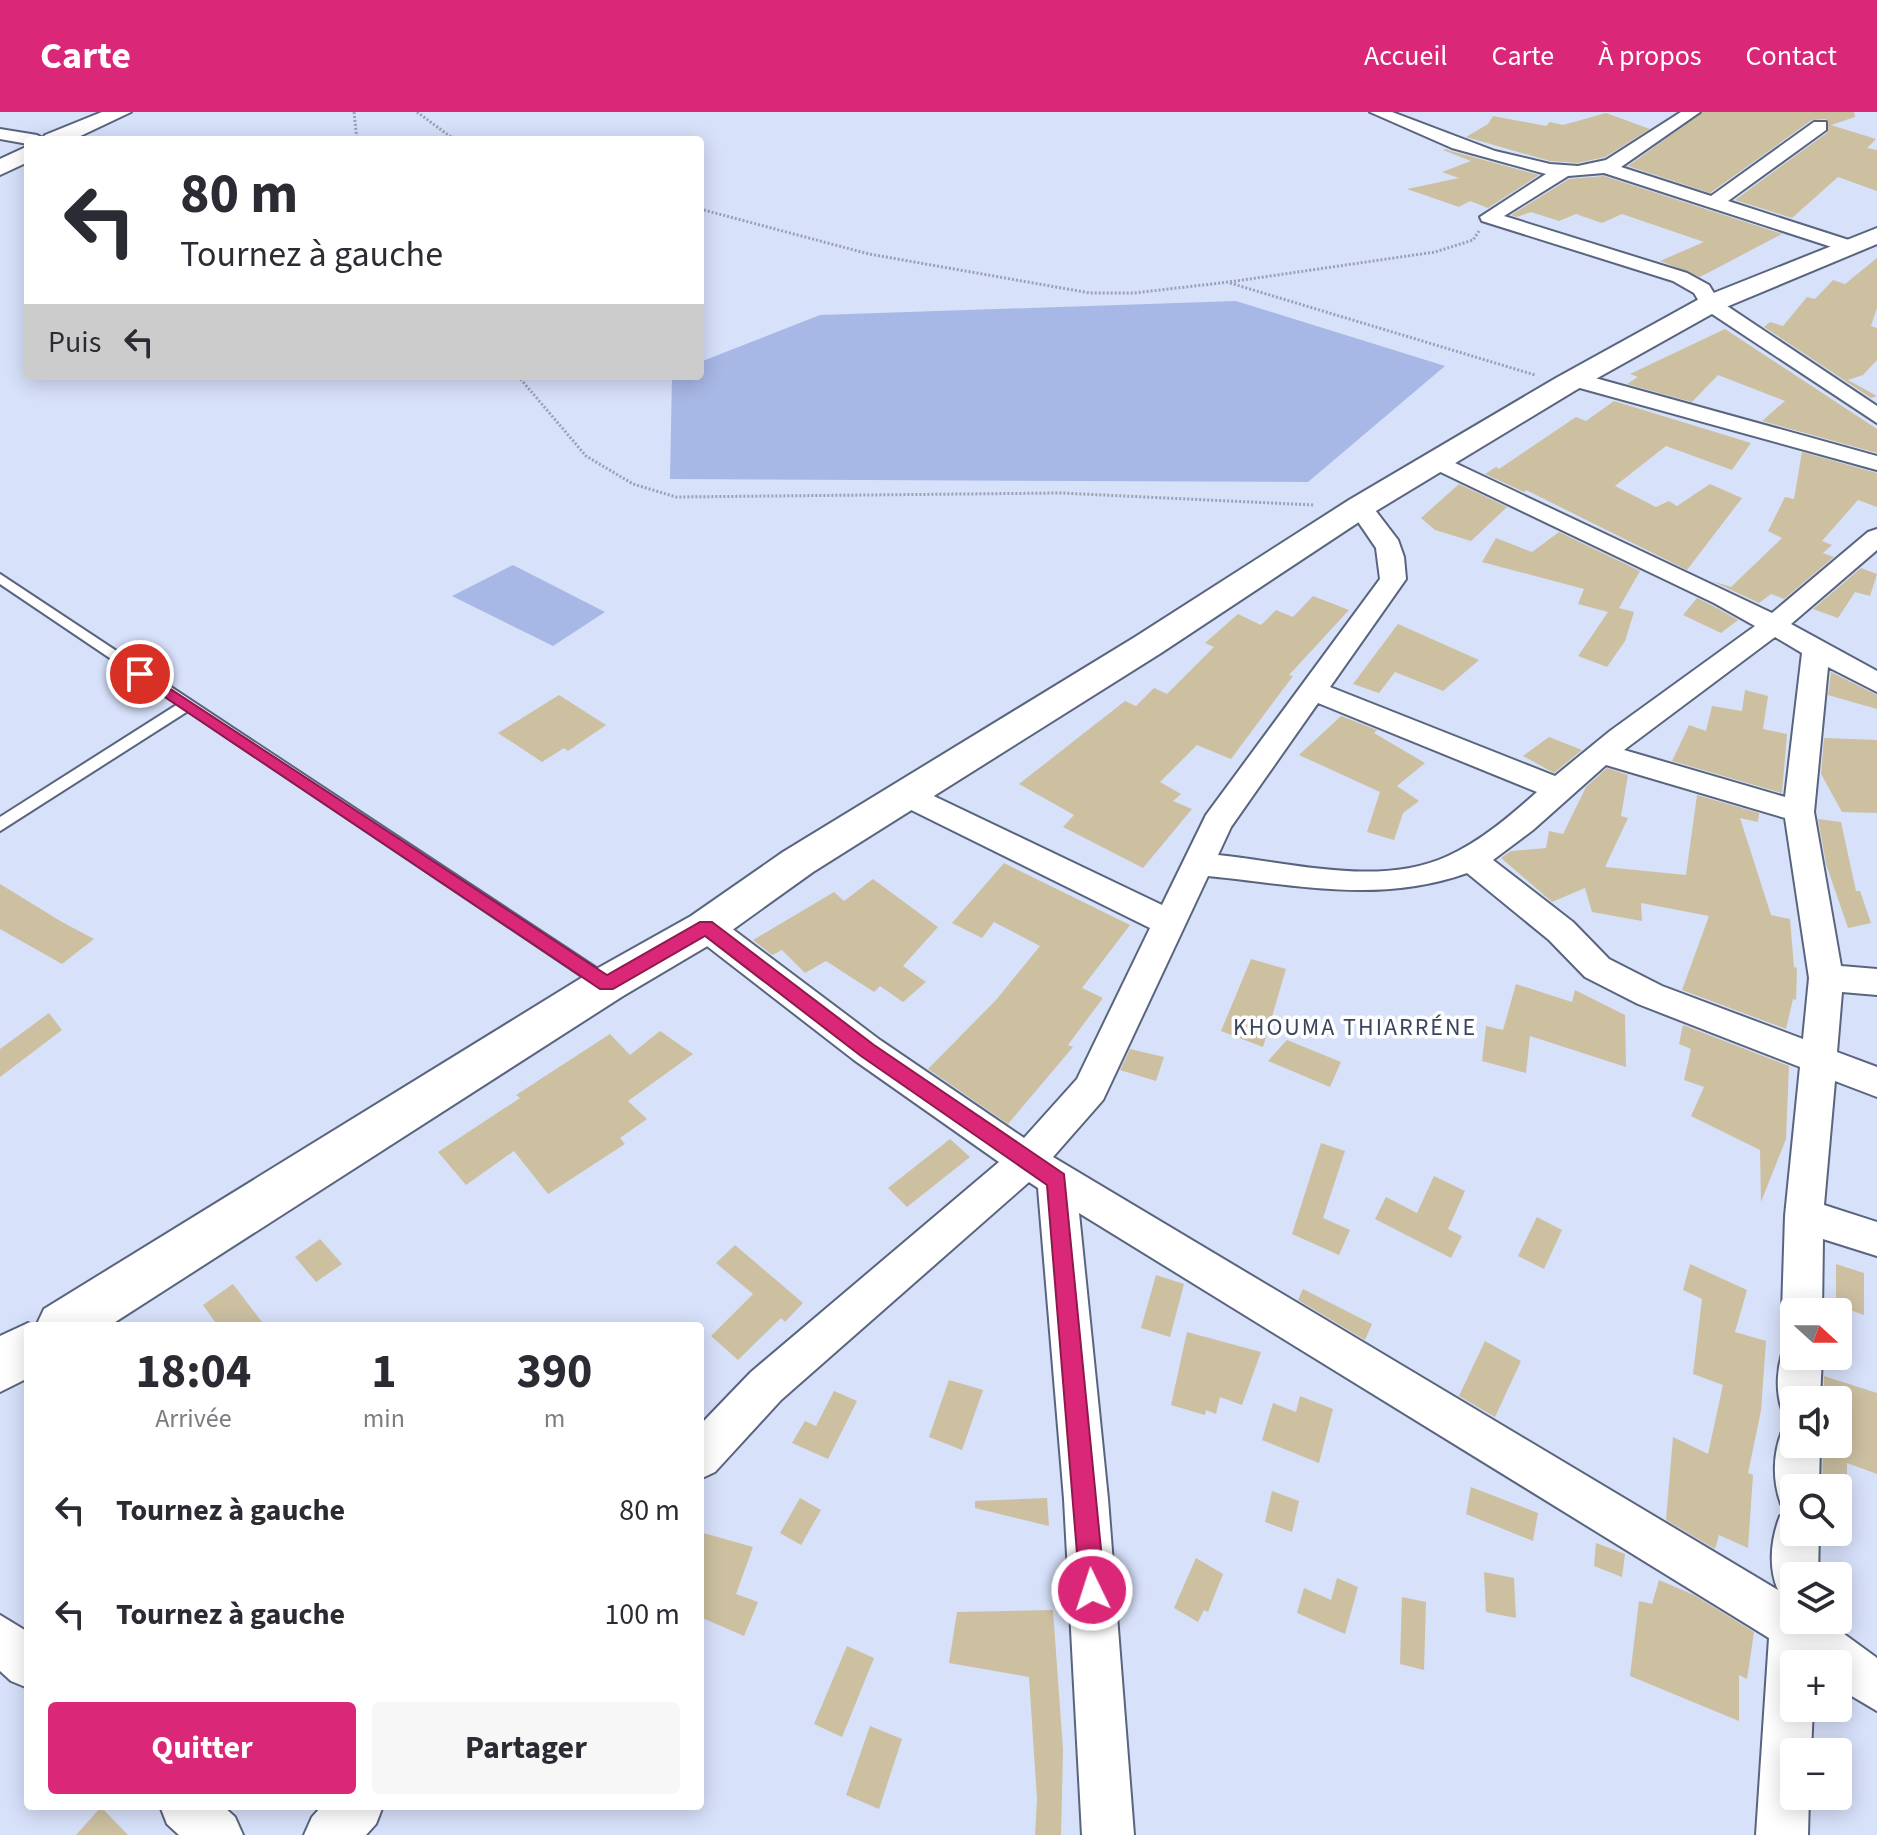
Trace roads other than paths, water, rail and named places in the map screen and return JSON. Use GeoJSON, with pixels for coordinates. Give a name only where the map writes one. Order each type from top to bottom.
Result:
{"type":"FeatureCollection","features":[{"type":"Feature","properties":{"kind":"main road"},"geometry":{"type":"LineString","coordinates":[[63,136],[120,112]]}},
{"type":"Feature","properties":{"kind":"main road"},"geometry":{"type":"LineString","coordinates":[[0,168],[24,155]]}},
{"type":"Feature","properties":{"kind":"main road"},"geometry":{"type":"LineString","coordinates":[[69,1322],[607,984],[706,927],[798,862],[1148,645],[1436,461],[1710,304],[1864,241]]}},
{"type":"Feature","properties":{"kind":"main road"},"geometry":{"type":"LineString","coordinates":[[0,1366],[24,1351]]}},
{"type":"Feature","properties":{"kind":"street"},"geometry":{"type":"LineString","coordinates":[[1378,112],[1456,143],[1562,172],[1604,167],[1713,203],[1864,241]]}},
{"type":"Feature","properties":{"kind":"street"},"geometry":{"type":"LineString","coordinates":[[1604,167],[1692,112]]}},
{"type":"Feature","properties":{"kind":"street"},"geometry":{"type":"LineString","coordinates":[[1713,203],[1820,126]]}},
{"type":"Feature","properties":{"kind":"street"},"geometry":{"type":"LineString","coordinates":[[0,134],[24,138]]}},
{"type":"Feature","properties":{"kind":"street"},"geometry":{"type":"LineString","coordinates":[[1562,172],[1489,217],[1680,277],[1702,289],[1710,304],[1877,416]]}},
{"type":"Feature","properties":{"kind":"street"},"geometry":{"type":"LineString","coordinates":[[1572,382],[1877,463]]}},
{"type":"Feature","properties":{"kind":"street"},"geometry":{"type":"LineString","coordinates":[[1436,461],[1613,543],[1773,625],[1877,683]]}},
{"type":"Feature","properties":{"kind":"street"},"geometry":{"type":"LineString","coordinates":[[704,1453],[766,1386],[1042,1171],[1090,1089],[1217,823],[1393,579],[1394,558],[1389,543],[1360,507]]}},
{"type":"Feature","properties":{"kind":"street"},"geometry":{"type":"LineString","coordinates":[[1199,864],[1274,870],[1336,881],[1366,881],[1433,874],[1473,861],[1601,753],[1773,625],[1877,537]]}},
{"type":"Feature","properties":{"kind":"street"},"geometry":{"type":"LineString","coordinates":[[1802,1298],[1804,1216],[1826,978],[1799,812],[1816,651]]}},
{"type":"Feature","properties":{"kind":"street"},"geometry":{"type":"LineString","coordinates":[[1311,690],[1558,789]]}},
{"type":"Feature","properties":{"kind":"street"},"geometry":{"type":"LineString","coordinates":[[1601,753],[1799,812]]}},
{"type":"Feature","properties":{"kind":"street"},"geometry":{"type":"LineString","coordinates":[[906,795],[1168,922]]}},
{"type":"Feature","properties":{"kind":"street"},"geometry":{"type":"LineString","coordinates":[[1473,861],[1561,931],[1597,968],[1650,995],[1877,1082]]}},
{"type":"Feature","properties":{"kind":"street"},"geometry":{"type":"LineString","coordinates":[[706,927],[867,1050],[1042,1171],[1780,1605]]}},
{"type":"Feature","properties":{"kind":"street"},"geometry":{"type":"LineString","coordinates":[[1826,978],[1877,982]]}},
{"type":"Feature","properties":{"kind":"street"},"geometry":{"type":"LineString","coordinates":[[1042,1171],[1086,1499],[1108,1835]]}},
{"type":"Feature","properties":{"kind":"street"},"geometry":{"type":"LineString","coordinates":[[1804,1216],[1877,1239]]}},
{"type":"Feature","properties":{"kind":"street"},"geometry":{"type":"LineString","coordinates":[[1782,1835],[1793,1634]]}},
{"type":"Feature","properties":{"kind":"street"},"geometry":{"type":"LineString","coordinates":[[1818,1634],[1877,1687]]}},
{"type":"Feature","properties":{"kind":"street"},"geometry":{"type":"LineString","coordinates":[[0,1639],[24,1660]]}},
{"type":"Feature","properties":{"kind":"street"},"geometry":{"type":"LineString","coordinates":[[189,1810],[217,1835]]}},
{"type":"Feature","properties":{"kind":"street"},"geometry":{"type":"LineString","coordinates":[[330,1835],[354,1810]]}},
{"type":"Feature","properties":{"kind":"lane"},"geometry":{"type":"LineString","coordinates":[[0,578],[607,984]]}},
{"type":"Feature","properties":{"kind":"lane"},"geometry":{"type":"LineString","coordinates":[[0,825],[187,705]]}},
{"type":"Feature","properties":{"kind":"district","name":"KHOUMA THIARRÉNE"},"geometry":{"type":"Point","coordinates":[1355,1027]}}]}
